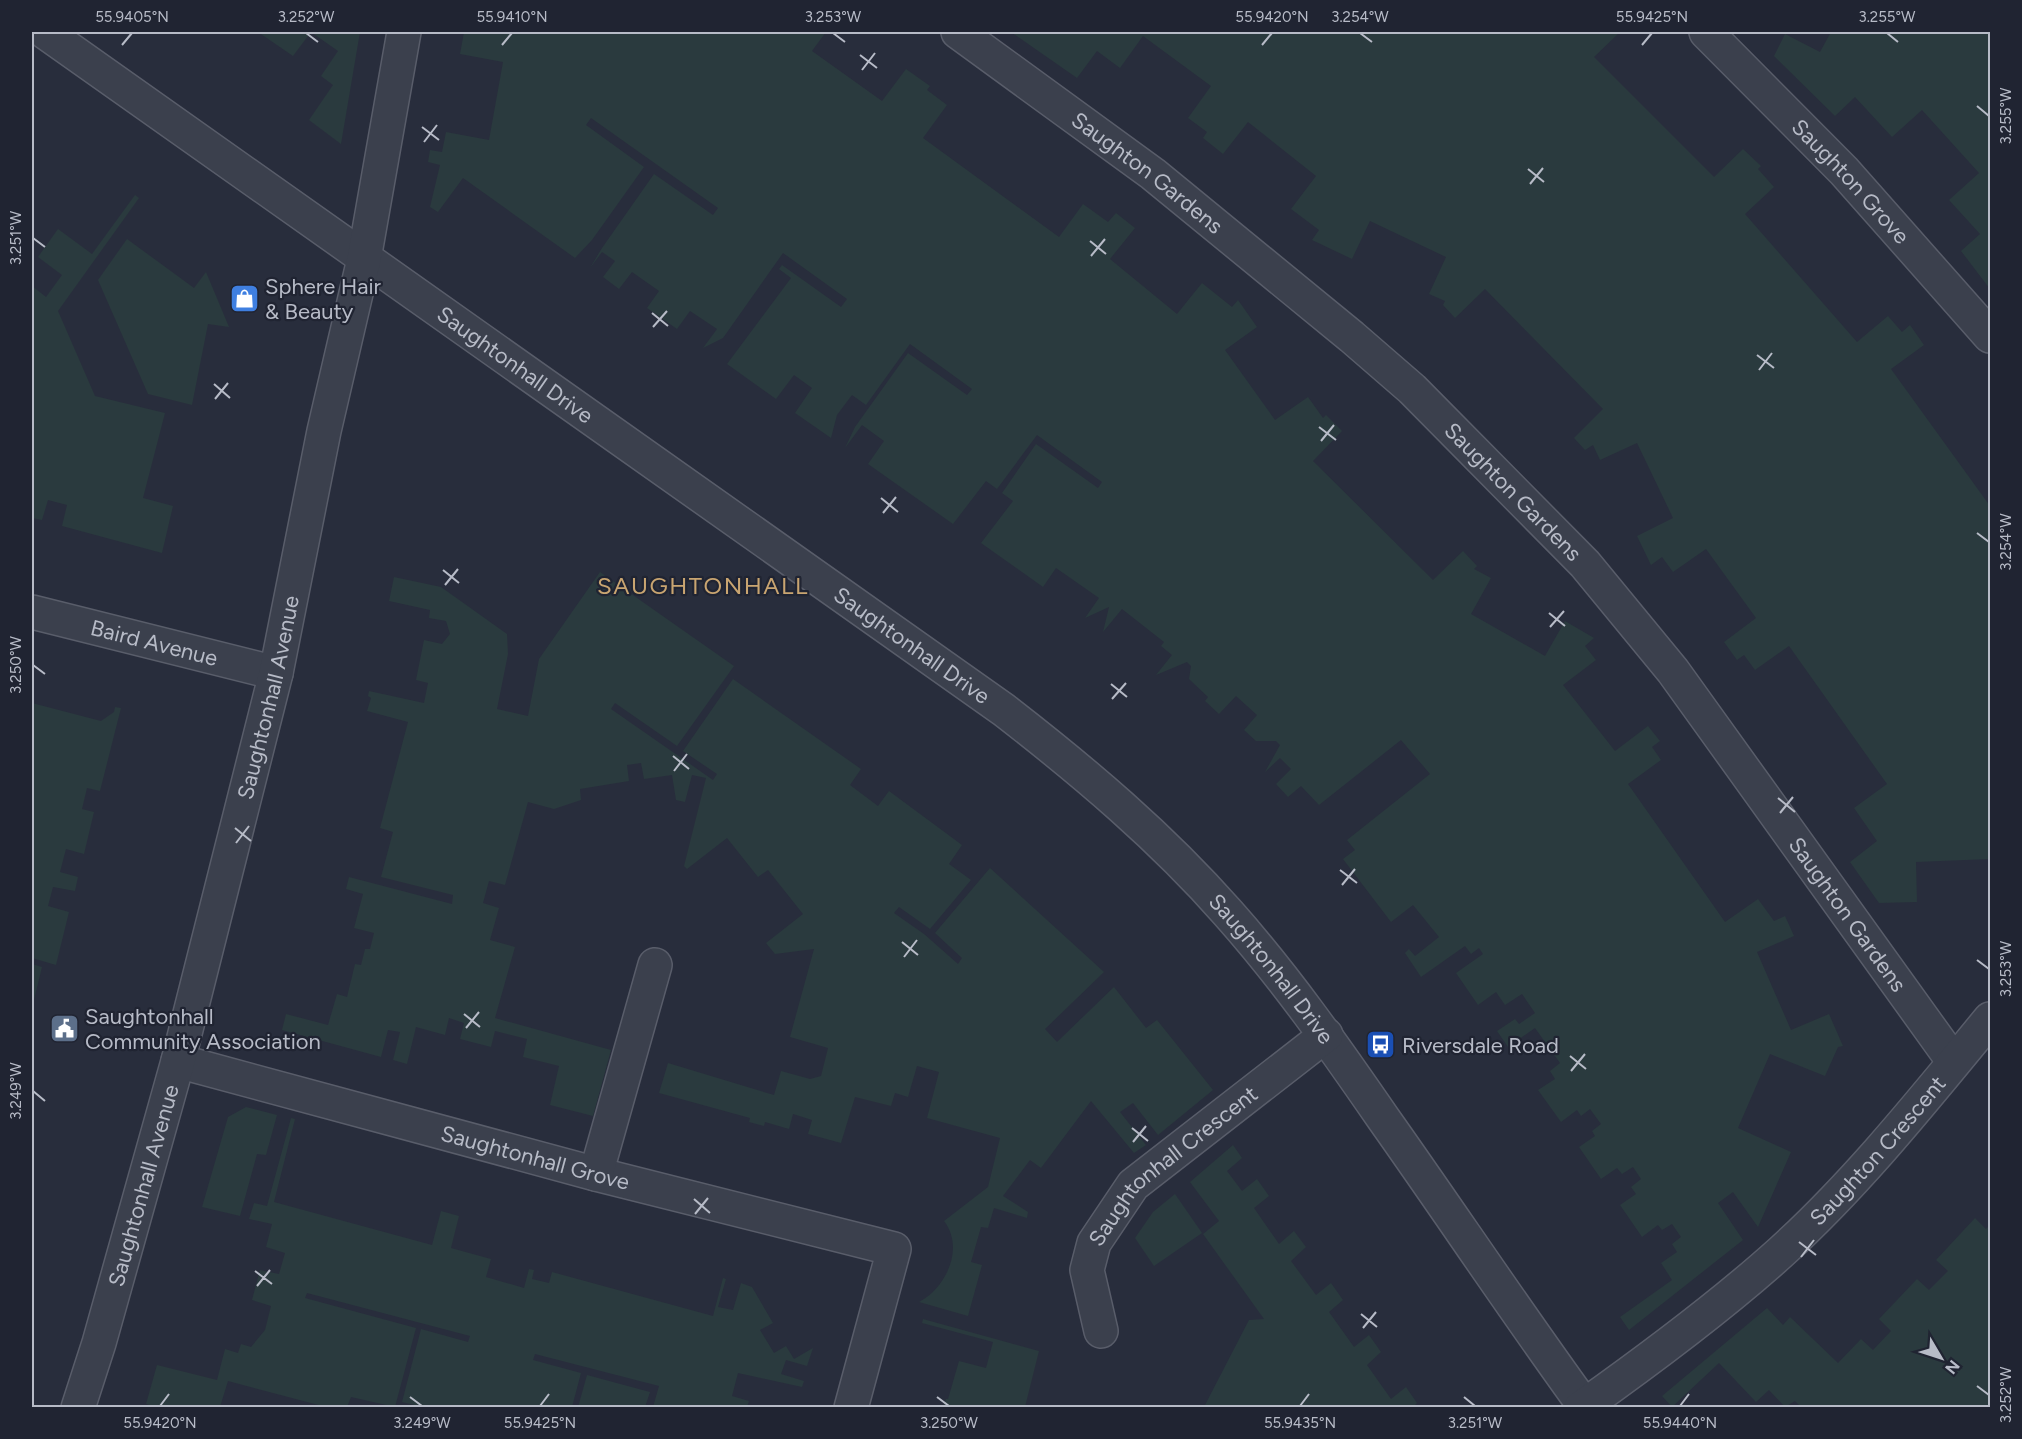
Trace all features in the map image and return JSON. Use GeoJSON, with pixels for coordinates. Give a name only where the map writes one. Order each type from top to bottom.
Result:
{"type":"FeatureCollection","features":[{"type":"Feature","properties":{"kind":"street","name":"Saughtonhall Drive"},"geometry":{"type":"LineString","coordinates":[[45,32],[995,704],[1072,762],[1129,812],[1228,913],[1326,1035],[1583,1407]]}},
{"type":"Feature","properties":{"kind":"street","name":"Saughtonhall Avenue"},"geometry":{"type":"LineString","coordinates":[[78,1407],[99,1343],[178,1061],[276,674],[324,432],[364,259],[404,32]]}},
{"type":"Feature","properties":{"kind":"street","name":"Saughton Gardens"},"geometry":{"type":"LineString","coordinates":[[958,32],[1153,174],[1352,337],[1412,389],[1585,564],[1673,671],[1954,1062]]}},
{"type":"Feature","properties":{"kind":"street","name":"Saughton Grove"},"geometry":{"type":"LineString","coordinates":[[1706,32],[1844,171],[1990,336]]}},
{"type":"Feature","properties":{"kind":"street","name":"Baird Avenue"},"geometry":{"type":"LineString","coordinates":[[32,612],[276,674]]}},
{"type":"Feature","properties":{"kind":"street"},"geometry":{"type":"LineString","coordinates":[[596,1174],[655,965]]}},
{"type":"Feature","properties":{"kind":"street","name":"Saughton Crescent"},"geometry":{"type":"LineString","coordinates":[[1583,1407],[1695,1324],[1782,1251],[1884,1145],[1990,1019]]}},
{"type":"Feature","properties":{"kind":"street","name":"Saughtonhall Crescent"},"geometry":{"type":"LineString","coordinates":[[1101,1331],[1087,1269],[1094,1243],[1133,1185],[1326,1035]]}},
{"type":"Feature","properties":{"kind":"street","name":"Saughtonhall Grove"},"geometry":{"type":"LineString","coordinates":[[178,1061],[596,1174],[894,1249],[851,1407]]}},
{"type":"Feature","properties":{"kind":"shaded area"},"geometry":{"type":"Polygon","coordinates":[[[258,32],[311,32],[293,56],[258,32]]]}},
{"type":"Feature","properties":{"kind":"shaded area"},"geometry":{"type":"Polygon","coordinates":[[[311,32],[360,32],[341,144],[309,120],[333,85],[321,76],[338,51],[311,32]]]}},
{"type":"Feature","properties":{"kind":"shaded area"},"geometry":{"type":"Polygon","coordinates":[[[464,32],[826,32],[812,51],[882,101],[906,69],[930,86],[927,90],[947,105],[923,138],[1059,237],[1083,204],[1108,222],[1116,213],[1135,228],[1110,259],[1177,314],[1202,283],[1232,307],[1238,300],[1257,327],[1225,350],[1275,420],[1308,397],[1323,418],[1326,415],[1342,431],[1313,461],[1433,580],[1463,551],[1477,566],[1474,569],[1491,578],[1471,614],[1545,656],[1565,621],[1594,638],[1585,646],[1596,660],[1563,685],[1615,751],[1648,726],[1660,741],[1652,747],[1661,760],[1628,784],[1725,922],[1758,899],[1774,921],[1785,916],[1794,936],[1757,952],[1791,1030],[1829,1014],[1843,1046],[1838,1047],[1825,1076],[1770,1054],[1738,1128],[1791,1152],[1758,1227],[1733,1192],[1718,1203],[1743,1240],[1629,1330],[1620,1317],[1672,1280],[1661,1263],[1677,1252],[1672,1244],[1681,1237],[1672,1224],[1662,1230],[1658,1225],[1642,1237],[1620,1205],[1636,1194],[1631,1187],[1641,1179],[1633,1167],[1622,1174],[1617,1168],[1601,1179],[1579,1147],[1595,1136],[1592,1131],[1601,1124],[1590,1109],[1581,1116],[1577,1110],[1561,1122],[1538,1090],[1555,1079],[1550,1071],[1560,1063],[1535,1028],[1508,1047],[1497,1031],[1515,1019],[1519,1024],[1535,1013],[1522,994],[1505,1005],[1496,992],[1478,1005],[1456,973],[1483,954],[1479,948],[1471,954],[1465,946],[1421,977],[1405,953],[1409,949],[1415,956],[1439,937],[1413,905],[1391,922],[1343,859],[1355,850],[1347,840],[1430,774],[1401,740],[1319,805],[1301,786],[1288,797],[1276,784],[1291,769],[1280,758],[1265,772],[1280,745],[1276,741],[1256,741],[1244,730],[1257,715],[1236,696],[1219,714],[1205,701],[1208,697],[1189,679],[1191,666],[1187,662],[1156,675],[1172,655],[1161,646],[1164,642],[1122,609],[1103,632],[1109,607],[1085,618],[1099,598],[1056,568],[1043,587],[981,543],[1013,501],[1002,493],[1036,444],[1098,488],[1102,482],[1037,435],[997,489],[986,481],[953,524],[868,464],[884,441],[862,425],[845,448],[855,427],[908,353],[967,395],[972,389],[910,344],[866,405],[852,395],[837,415],[831,438],[795,413],[812,388],[794,375],[776,399],[727,364],[791,278],[779,269],[782,265],[841,307],[847,299],[783,253],[723,338],[703,348],[717,329],[690,311],[677,329],[647,308],[659,291],[632,272],[619,289],[603,277],[615,261],[602,252],[590,268],[654,174],[713,215],[718,208],[591,118],[586,125],[644,167],[592,240],[575,258],[463,178],[438,212],[430,207],[440,165],[428,162],[430,150],[442,152],[446,132],[489,140],[503,62],[460,54],[464,32]]]}},
{"type":"Feature","properties":{"kind":"shaded area"},"geometry":{"type":"Polygon","coordinates":[[[1011,32],[1620,32],[1594,57],[1714,177],[1743,149],[1761,166],[1758,169],[1774,187],[1745,214],[1857,342],[1888,316],[1902,332],[1910,325],[1924,345],[1891,369],[1990,506],[1990,859],[1916,862],[1917,902],[1879,903],[1850,862],[1877,841],[1854,808],[1887,784],[1789,646],[1755,670],[1744,655],[1737,660],[1724,642],[1756,618],[1706,549],[1673,572],[1662,557],[1651,565],[1637,536],[1673,518],[1637,443],[1600,460],[1593,445],[1585,450],[1574,438],[1603,409],[1485,289],[1455,318],[1443,305],[1445,301],[1429,294],[1446,257],[1370,221],[1352,259],[1312,240],[1319,230],[1291,209],[1316,176],[1248,122],[1223,154],[1203,138],[1207,132],[1188,118],[1211,86],[1143,36],[1120,68],[1097,51],[1077,78],[1011,32]]]}},
{"type":"Feature","properties":{"kind":"shaded area"},"geometry":{"type":"Polygon","coordinates":[[[1831,32],[1990,32],[1990,289],[1961,251],[1980,234],[1949,200],[1979,173],[1922,110],[1892,137],[1855,97],[1835,116],[1774,56],[1785,34],[1820,52],[1831,32]]]}},
{"type":"Feature","properties":{"kind":"shaded area"},"geometry":{"type":"Polygon","coordinates":[[[135,195],[139,198],[58,311],[95,396],[165,413],[143,498],[173,506],[162,553],[62,526],[67,505],[48,500],[42,520],[32,518],[32,286],[46,297],[62,275],[38,257],[58,229],[92,254],[135,195]]]}},
{"type":"Feature","properties":{"kind":"shaded area"},"geometry":{"type":"Polygon","coordinates":[[[127,239],[194,288],[206,272],[229,327],[208,324],[192,405],[148,394],[98,280],[127,239]]]}},
{"type":"Feature","properties":{"kind":"shaded area"},"geometry":{"type":"Polygon","coordinates":[[[600,572],[734,666],[677,746],[615,703],[611,709],[713,780],[717,774],[683,751],[733,679],[861,769],[850,785],[878,806],[889,791],[962,845],[949,864],[971,880],[930,929],[899,907],[894,913],[924,934],[958,964],[962,958],[935,933],[990,868],[1104,972],[1045,1029],[1057,1042],[1114,987],[1146,1028],[1157,1020],[1213,1090],[1158,1135],[1133,1103],[1120,1112],[1146,1145],[1134,1153],[1091,1101],[1041,1168],[1030,1160],[1003,1196],[1028,1212],[1027,1218],[994,1208],[988,1228],[981,1227],[971,1262],[982,1265],[968,1316],[919,1302],[937,1287],[949,1266],[953,1243],[944,1221],[988,1187],[1000,1138],[927,1118],[939,1072],[917,1066],[908,1097],[895,1093],[891,1106],[855,1097],[841,1143],[808,1134],[812,1120],[793,1114],[789,1129],[765,1122],[764,1126],[749,1122],[750,1118],[659,1093],[668,1063],[774,1095],[781,1071],[810,1079],[821,1076],[828,1048],[790,1037],[814,949],[775,954],[766,943],[803,914],[768,870],[758,877],[727,838],[687,869],[684,866],[706,778],[692,775],[685,802],[676,800],[672,775],[644,779],[641,763],[627,765],[629,781],[580,789],[581,800],[554,809],[528,802],[505,885],[489,881],[483,903],[499,908],[490,940],[515,947],[495,1018],[611,1050],[593,1116],[550,1105],[559,1066],[523,1057],[527,1039],[495,1031],[491,1047],[460,1039],[464,1023],[449,1018],[445,1035],[416,1027],[407,1064],[393,1060],[400,1032],[388,1030],[381,1057],[282,1030],[286,1014],[328,1025],[337,994],[347,997],[355,964],[361,965],[365,949],[370,949],[374,933],[354,928],[363,894],[346,889],[349,877],[452,904],[453,895],[381,877],[393,832],[380,828],[408,722],[367,711],[371,698],[368,696],[369,691],[424,703],[428,683],[416,680],[424,640],[442,644],[450,634],[446,621],[429,618],[430,610],[389,601],[394,577],[441,587],[507,634],[508,654],[497,709],[528,716],[539,659],[600,572]]]}},
{"type":"Feature","properties":{"kind":"shaded area"},"geometry":{"type":"Polygon","coordinates":[[[32,703],[101,721],[114,712],[115,707],[121,708],[100,791],[87,788],[82,809],[94,812],[84,854],[66,849],[60,872],[78,877],[75,891],[53,887],[48,906],[69,912],[56,965],[32,958],[32,703]]]}},
{"type":"Feature","properties":{"kind":"shaded area"},"geometry":{"type":"Polygon","coordinates":[[[32,964],[42,967],[32,1008],[32,964]]]}},
{"type":"Feature","properties":{"kind":"shaded area"},"geometry":{"type":"Polygon","coordinates":[[[246,1107],[277,1115],[266,1155],[257,1154],[240,1216],[202,1207],[228,1117],[246,1107]]]}},
{"type":"Feature","properties":{"kind":"shaded area"},"geometry":{"type":"Polygon","coordinates":[[[291,1118],[295,1119],[274,1202],[432,1245],[441,1211],[459,1216],[451,1248],[491,1259],[486,1277],[524,1288],[529,1269],[534,1270],[532,1279],[549,1283],[552,1272],[713,1316],[723,1278],[726,1279],[718,1307],[733,1310],[741,1283],[752,1287],[773,1323],[760,1330],[774,1353],[786,1346],[794,1359],[813,1348],[807,1366],[786,1360],[781,1374],[804,1381],[802,1387],[738,1373],[732,1396],[749,1401],[747,1407],[653,1407],[659,1386],[535,1354],[533,1360],[581,1373],[572,1407],[422,1407],[402,1402],[421,1329],[468,1342],[470,1336],[307,1293],[305,1298],[416,1328],[395,1407],[351,1397],[347,1407],[326,1407],[228,1381],[220,1407],[160,1408],[146,1404],[157,1365],[217,1380],[225,1349],[238,1353],[241,1344],[251,1347],[265,1330],[271,1306],[252,1300],[260,1270],[279,1274],[285,1253],[266,1247],[272,1224],[249,1219],[254,1203],[267,1206],[291,1118]]]}},
{"type":"Feature","properties":{"kind":"shaded area"},"geometry":{"type":"Polygon","coordinates":[[[1233,1145],[1242,1158],[1227,1171],[1242,1191],[1257,1179],[1269,1196],[1254,1208],[1279,1244],[1294,1231],[1306,1247],[1291,1261],[1316,1295],[1331,1283],[1343,1300],[1329,1312],[1354,1347],[1369,1335],[1381,1352],[1367,1365],[1391,1399],[1406,1387],[1417,1403],[1413,1407],[1204,1407],[1249,1320],[1264,1319],[1203,1234],[1219,1221],[1190,1182],[1233,1145]]]}},
{"type":"Feature","properties":{"kind":"shaded area"},"geometry":{"type":"Polygon","coordinates":[[[1175,1194],[1202,1233],[1154,1266],[1135,1238],[1153,1212],[1175,1194]]]}},
{"type":"Feature","properties":{"kind":"shaded area"},"geometry":{"type":"Polygon","coordinates":[[[1975,1218],[1986,1229],[1990,1225],[1990,1407],[1802,1408],[1795,1401],[1785,1407],[1769,1390],[1756,1402],[1719,1363],[1672,1407],[1662,1396],[1767,1308],[1783,1325],[1790,1317],[1838,1363],[1861,1339],[1873,1350],[1891,1331],[1879,1319],[1917,1279],[1929,1290],[1948,1271],[1936,1260],[1975,1218]]]}},
{"type":"Feature","properties":{"kind":"shaded area"},"geometry":{"type":"Polygon","coordinates":[[[923,1319],[1039,1351],[1025,1407],[943,1407],[948,1399],[959,1361],[986,1368],[993,1342],[922,1323],[923,1319]]]}},
{"type":"Feature","properties":{"kind":"shaded area"},"geometry":{"type":"Polygon","coordinates":[[[587,1375],[650,1392],[645,1407],[578,1407],[587,1375]]]}},
{"type":"Feature","properties":{"kind":"place","name":"Sphere Hair & Beauty"},"geometry":{"type":"Point","coordinates":[244,299]}},
{"type":"Feature","properties":{"kind":"place","name":"Saughtonhall Community Association"},"geometry":{"type":"Point","coordinates":[64,1029]}},
{"type":"Feature","properties":{"kind":"place","name":"Riversdale Road"},"geometry":{"type":"Point","coordinates":[1381,1045]}},
{"type":"Feature","properties":{"kind":"district","name":"SAUGHTONHALL"},"geometry":{"type":"Point","coordinates":[703,586]}}]}
